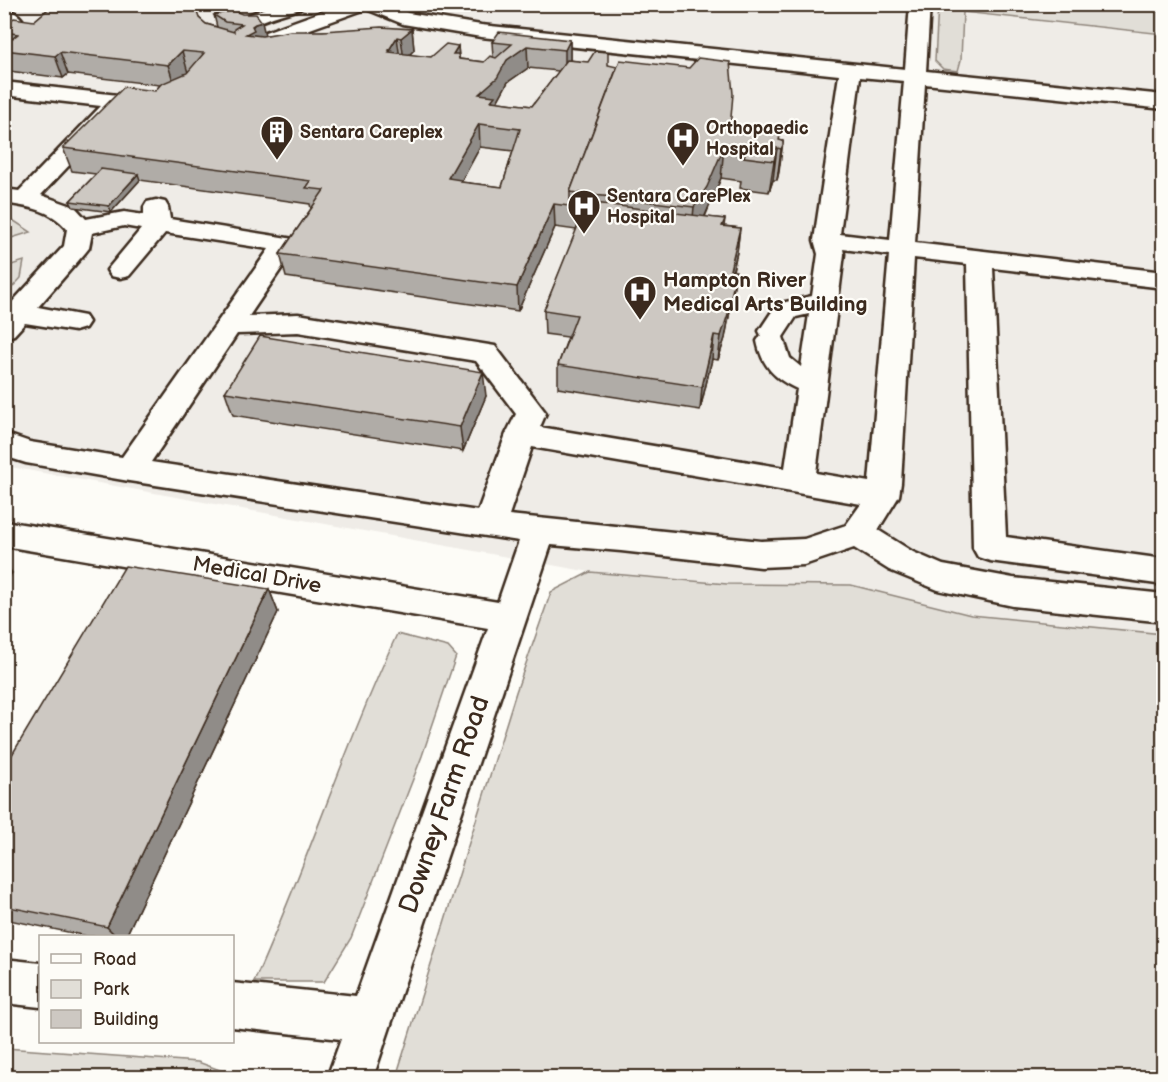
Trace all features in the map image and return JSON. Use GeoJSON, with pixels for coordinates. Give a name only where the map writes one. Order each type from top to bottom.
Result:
{"type":"FeatureCollection","features":[{"type":"Feature","properties":{"kind":"lane"},"geometry":{"type":"LineString","coordinates":[[233,33],[235,27],[270,7],[295,4]]}},
{"type":"Feature","properties":{"kind":"lane"},"geometry":{"type":"LineString","coordinates":[[264,39],[363,4]]}},
{"type":"Feature","properties":{"kind":"lane"},"geometry":{"type":"LineString","coordinates":[[370,4],[403,18],[443,26],[1164,102]]}},
{"type":"Feature","properties":{"kind":"lane"},"geometry":{"type":"LineString","coordinates":[[4,444],[26,452],[129,470],[538,532],[621,538],[761,554],[804,552],[858,534],[883,496],[920,4]]}},
{"type":"Feature","properties":{"kind":"lane"},"geometry":{"type":"LineString","coordinates":[[4,47],[18,33],[12,13]]}},
{"type":"Feature","properties":{"kind":"lane"},"geometry":{"type":"LineString","coordinates":[[799,482],[831,254],[827,240],[850,70]]}},
{"type":"Feature","properties":{"kind":"lane"},"geometry":{"type":"LineString","coordinates":[[4,88],[118,102],[23,199]]}},
{"type":"Feature","properties":{"kind":"lane"},"geometry":{"type":"LineString","coordinates":[[23,199],[78,191]]}},
{"type":"Feature","properties":{"kind":"lane"},"geometry":{"type":"LineString","coordinates":[[120,270],[158,225],[158,213],[154,202],[126,196]]}},
{"type":"Feature","properties":{"kind":"lane"},"geometry":{"type":"LineString","coordinates":[[23,199],[66,212],[80,228]]}},
{"type":"Feature","properties":{"kind":"lane"},"geometry":{"type":"LineString","coordinates":[[80,228],[124,219],[285,244],[129,470]]}},
{"type":"Feature","properties":{"kind":"lane"},"geometry":{"type":"LineString","coordinates":[[11,321],[76,248],[80,228]]}},
{"type":"Feature","properties":{"kind":"lane"},"geometry":{"type":"LineString","coordinates":[[827,240],[1164,280]]}},
{"type":"Feature","properties":{"kind":"lane"},"geometry":{"type":"LineString","coordinates":[[980,258],[990,548],[1164,572]]}},
{"type":"Feature","properties":{"kind":"lane"},"geometry":{"type":"LineString","coordinates":[[813,385],[783,371],[772,351],[772,336],[787,310],[824,302]]}},
{"type":"Feature","properties":{"kind":"lane"},"geometry":{"type":"LineString","coordinates":[[11,321],[75,322]]}},
{"type":"Feature","properties":{"kind":"lane"},"geometry":{"type":"LineString","coordinates":[[228,326],[298,323],[485,354],[531,413],[521,434],[489,525]]}},
{"type":"Feature","properties":{"kind":"lane"},"geometry":{"type":"LineString","coordinates":[[521,434],[883,496]]}},
{"type":"Feature","properties":{"kind":"lane","name":"Medical Drive"},"geometry":{"type":"LineString","coordinates":[[4,532],[510,618]]}},
{"type":"Feature","properties":{"kind":"lane","name":"Downey Farm Road"},"geometry":{"type":"LineString","coordinates":[[350,1077],[538,532]]}},
{"type":"Feature","properties":{"kind":"lane"},"geometry":{"type":"LineString","coordinates":[[858,534],[901,561],[938,577],[1013,592],[1164,608]]}},
{"type":"Feature","properties":{"kind":"lane"},"geometry":{"type":"LineString","coordinates":[[4,981],[39,985]]}},
{"type":"Feature","properties":{"kind":"lane"},"geometry":{"type":"LineString","coordinates":[[234,1005],[370,1020]]}},
{"type":"Feature","properties":{"kind":"shaded area","name":"Sentara CarePlex Hospital"},"geometry":{"type":"Polygon","coordinates":[[[4,5],[1163,5],[1163,634],[971,615],[851,585],[727,584],[590,572],[5,466],[4,5]]]}},
{"type":"Feature","properties":{"kind":"green space"},"geometry":{"type":"Polygon","coordinates":[[[1144,4],[1163,13],[1163,34],[963,12],[961,60],[958,71],[943,69],[935,61],[938,5],[1144,4]]]}},
{"type":"Feature","properties":{"kind":"green space"},"geometry":{"type":"Polygon","coordinates":[[[5,215],[31,232],[5,240],[5,215]]]}},
{"type":"Feature","properties":{"kind":"green space"},"geometry":{"type":"Polygon","coordinates":[[[24,261],[21,278],[5,295],[5,267],[24,261]]]}},
{"type":"Feature","properties":{"kind":"green space"},"geometry":{"type":"Polygon","coordinates":[[[590,572],[727,584],[851,585],[971,615],[1163,634],[1163,1077],[396,1077],[516,692],[551,592],[590,572]]]}},
{"type":"Feature","properties":{"kind":"green space"},"geometry":{"type":"Polygon","coordinates":[[[397,634],[448,647],[456,656],[422,756],[351,938],[324,982],[254,982],[360,720],[397,634]]]}},
{"type":"Feature","properties":{"kind":"green space"},"geometry":{"type":"Polygon","coordinates":[[[5,1048],[198,1062],[239,1077],[5,1077],[5,1048]]]}},
{"type":"Feature","properties":{"kind":"building","name":"Sentara Careplex"},"geometry":{"type":"Polygon","coordinates":[[[54,4],[151,4],[196,9],[199,18],[206,24],[234,32],[234,29],[242,24],[225,22],[214,15],[233,10],[242,14],[256,14],[262,22],[252,26],[254,30],[246,34],[262,36],[290,31],[381,27],[412,29],[401,38],[397,37],[389,52],[431,57],[446,44],[458,46],[453,54],[458,54],[459,59],[484,62],[490,56],[496,58],[512,44],[492,42],[499,32],[570,40],[565,50],[527,46],[507,60],[497,78],[479,94],[495,96],[491,101],[532,106],[567,60],[588,62],[595,51],[608,52],[608,65],[617,67],[570,192],[570,200],[725,219],[722,226],[740,228],[730,270],[736,271],[728,314],[721,336],[714,335],[702,387],[558,365],[577,315],[544,310],[585,208],[554,204],[517,287],[280,254],[324,190],[306,188],[311,181],[63,148],[124,87],[155,91],[161,84],[187,73],[204,53],[182,51],[168,65],[60,52],[55,56],[4,50],[4,45],[18,34],[4,32],[4,25],[14,18],[34,21],[54,4]],[[479,124],[448,178],[461,180],[460,182],[502,187],[520,129],[479,124]]]}},
{"type":"Feature","properties":{"kind":"building","name":"Orthopaedic Hospital"},"geometry":{"type":"Polygon","coordinates":[[[698,58],[730,62],[733,94],[730,129],[750,131],[752,125],[782,128],[779,140],[783,141],[783,145],[781,149],[777,148],[774,161],[744,157],[746,150],[724,147],[707,187],[694,207],[570,192],[620,60],[689,68],[698,58]]]}},
{"type":"Feature","properties":{"kind":"building"},"geometry":{"type":"Polygon","coordinates":[[[101,169],[138,174],[109,206],[70,201],[101,169]]]}},
{"type":"Feature","properties":{"kind":"building"},"geometry":{"type":"Polygon","coordinates":[[[260,336],[483,372],[460,427],[225,392],[260,336]]]}},
{"type":"Feature","properties":{"kind":"building"},"geometry":{"type":"Polygon","coordinates":[[[125,566],[269,589],[107,927],[4,906],[4,768],[125,566]]]}},
{"type":"Feature","properties":{"kind":"place","name":"Sentara Careplex"},"geometry":{"type":"Point","coordinates":[277,161]}},
{"type":"Feature","properties":{"kind":"place","name":"Orthopaedic Hospital"},"geometry":{"type":"Point","coordinates":[683,167]}},
{"type":"Feature","properties":{"kind":"place","name":"Sentara CarePlex Hospital"},"geometry":{"type":"Point","coordinates":[584,235]}},
{"type":"Feature","properties":{"kind":"place","name":"Hampton River Medical Arts Building"},"geometry":{"type":"Point","coordinates":[640,321]}}]}
